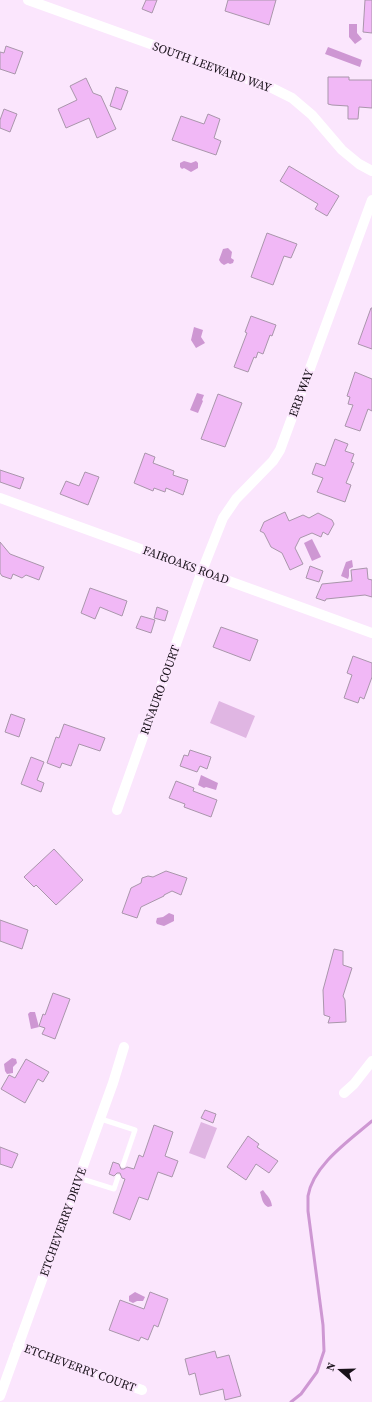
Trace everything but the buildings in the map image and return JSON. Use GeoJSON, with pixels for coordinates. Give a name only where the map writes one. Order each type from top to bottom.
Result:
{"type":"FeatureCollection","features":[{"type":"Feature","properties":{"kind":"street","name":"SOUTH LEEWARD WAY"},"geometry":{"type":"LineString","coordinates":[[28,0],[270,87],[292,98],[312,115],[342,150],[359,164],[372,171]]}},
{"type":"Feature","properties":{"kind":"street","name":"ERB WAY"},"geometry":{"type":"LineString","coordinates":[[202,571],[223,518],[236,499],[273,461],[280,450],[372,200]]}},
{"type":"Feature","properties":{"kind":"street","name":"FAIROAKS ROAD"},"geometry":{"type":"LineString","coordinates":[[0,498],[372,633]]}},
{"type":"Feature","properties":{"kind":"street","name":"RINAURO COURT"},"geometry":{"type":"LineString","coordinates":[[117,810],[202,571]]}},
{"type":"Feature","properties":{"kind":"street","name":"ETCHEVERRY DRIVE"},"geometry":{"type":"LineString","coordinates":[[0,1396],[113,1083],[124,1046]]}},
{"type":"Feature","properties":{"kind":"street"},"geometry":{"type":"LineString","coordinates":[[344,1093],[354,1084],[372,1061]]}},
{"type":"Feature","properties":{"kind":"street","name":"ETCHEVERRY COURT"},"geometry":{"type":"LineString","coordinates":[[18,1345],[142,1390]]}},
{"type":"Feature","properties":{"kind":"lane"},"geometry":{"type":"LineString","coordinates":[[100,1119],[135,1130],[123,1165]]}},
{"type":"Feature","properties":{"kind":"lane"},"geometry":{"type":"LineString","coordinates":[[79,1178],[114,1189],[118,1177]]}},
{"type":"Feature","properties":{"kind":"shaded area"},"geometry":{"type":"Polygon","coordinates":[[[349,24],[357,24],[357,33],[362,39],[355,44],[349,37],[349,24]]]}},
{"type":"Feature","properties":{"kind":"shaded area"},"geometry":{"type":"Polygon","coordinates":[[[328,47],[362,60],[360,67],[325,54],[328,47]]]}},
{"type":"Feature","properties":{"kind":"shaded area"},"geometry":{"type":"Polygon","coordinates":[[[184,161],[191,163],[196,161],[198,163],[198,168],[191,172],[184,168],[182,169],[180,167],[180,163],[184,161]]]}},
{"type":"Feature","properties":{"kind":"shaded area"},"geometry":{"type":"Polygon","coordinates":[[[228,248],[232,252],[231,258],[234,260],[233,263],[224,265],[219,260],[223,249],[228,248]]]}},
{"type":"Feature","properties":{"kind":"shaded area"},"geometry":{"type":"Polygon","coordinates":[[[194,327],[203,330],[201,337],[205,343],[196,348],[191,340],[194,327]]]}},
{"type":"Feature","properties":{"kind":"shaded area"},"geometry":{"type":"Polygon","coordinates":[[[197,393],[204,395],[198,413],[190,410],[197,393]]]}},
{"type":"Feature","properties":{"kind":"shaded area"},"geometry":{"type":"Polygon","coordinates":[[[312,539],[321,557],[312,561],[304,543],[312,539]]]}},
{"type":"Feature","properties":{"kind":"shaded area"},"geometry":{"type":"Polygon","coordinates":[[[352,560],[353,567],[349,569],[348,579],[341,576],[346,562],[352,560]]]}},
{"type":"Feature","properties":{"kind":"shaded area"},"geometry":{"type":"Polygon","coordinates":[[[219,701],[255,716],[246,738],[210,723],[219,701]]]}},
{"type":"Feature","properties":{"kind":"shaded area"},"geometry":{"type":"Polygon","coordinates":[[[201,775],[218,783],[216,790],[206,787],[204,788],[198,785],[201,775]]]}},
{"type":"Feature","properties":{"kind":"shaded area"},"geometry":{"type":"Polygon","coordinates":[[[169,913],[174,915],[174,921],[164,926],[157,924],[157,918],[163,917],[169,913]]]}},
{"type":"Feature","properties":{"kind":"shaded area"},"geometry":{"type":"Polygon","coordinates":[[[30,1012],[35,1012],[39,1027],[31,1029],[28,1014],[30,1012]]]}},
{"type":"Feature","properties":{"kind":"shaded area"},"geometry":{"type":"Polygon","coordinates":[[[12,1058],[16,1059],[17,1063],[13,1067],[13,1073],[7,1074],[4,1064],[12,1058]]]}},
{"type":"Feature","properties":{"kind":"shaded area"},"geometry":{"type":"Polygon","coordinates":[[[201,1122],[217,1128],[205,1159],[189,1153],[201,1122]]]}},
{"type":"Feature","properties":{"kind":"shaded area"},"geometry":{"type":"Polygon","coordinates":[[[263,1190],[270,1199],[272,1206],[268,1207],[263,1203],[260,1192],[263,1190]]]}},
{"type":"Feature","properties":{"kind":"shaded area"},"geometry":{"type":"Polygon","coordinates":[[[135,1292],[145,1297],[143,1301],[133,1303],[129,1301],[129,1296],[135,1292]]]}},
{"type":"Feature","properties":{"kind":"waterway"},"geometry":{"type":"LineString","coordinates":[[291,1402],[301,1394],[317,1372],[324,1351],[323,1325],[308,1211],[308,1196],[311,1185],[317,1174],[334,1154],[372,1121]]}}]}
